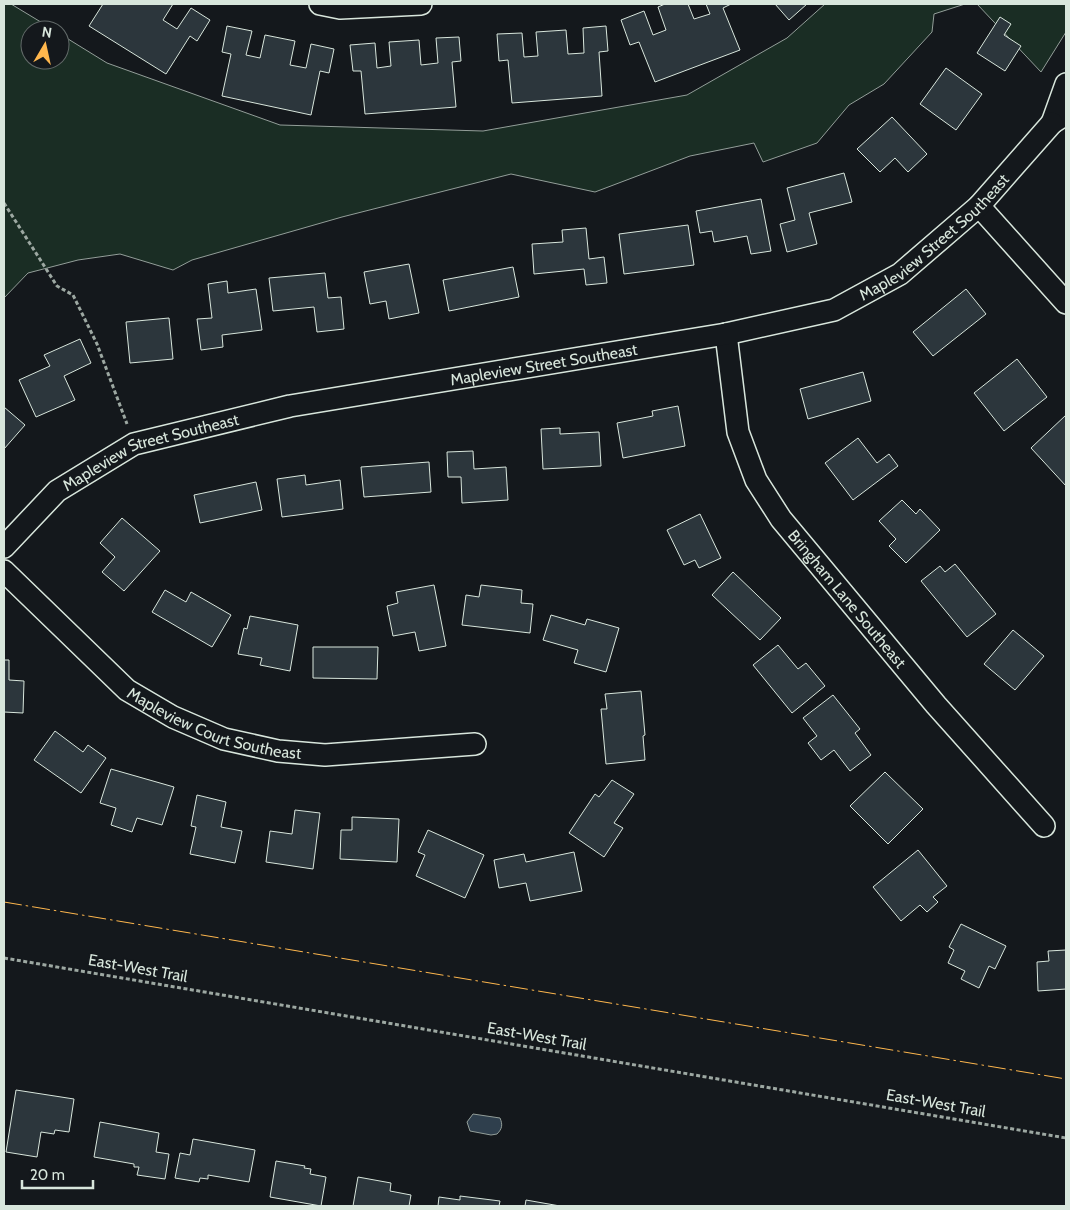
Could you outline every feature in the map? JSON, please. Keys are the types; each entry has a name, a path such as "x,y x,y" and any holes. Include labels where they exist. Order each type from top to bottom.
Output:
{"street":[{"path":"320,4 340,8 421,4"},
{"name":"Mapleview Street Southeast","path":"4,547 57,491 134,444 290,406 726,334 834,310 900,274 979,206 1059,119 1066,84"},
{"path":"979,206 1066,303"},
{"name":"Bringham Lane Southeast","path":"726,334 738,432 756,480 781,519 936,705 1044,826"},
{"name":"Mapleview Court Southeast","path":"4,571 127,690 173,717 224,739 278,751 325,755 475,744"}],"path":[{"path":"4,203 57,286 73,295 96,344 134,444"},
{"name":"East-West Trail","path":"4,958 1066,1138"}],"green space":[{"path":"4,4 11,4 37,20 20,20 20,70 70,70 70,40 107,63 280,125 483,131 687,95 787,38 825,4 965,4 934,14 932,32 884,84 849,105 817,143 763,162 754,143 690,156 595,192 511,174 342,217 192,260 173,270 120,254 78,260 28,273 4,298"},
{"path":"977,4 1066,4 1066,32 1041,72"}],"water":[{"path":"473,1114 500,1118 502,1127 497,1134 491,1135 470,1131 467,1122"}],"building":[{"path":"103,4 173,4 163,20 177,29 191,8 210,20 197,41 190,36 166,74 89,26"},
{"path":"665,4 688,4 694,19 710,14 706,4 731,4 723,8 740,50 655,82 639,42 630,45 621,20 644,11 653,35 666,30 658,7"},
{"path":"775,4 807,4 789,20"},
{"path":"1000,17 1011,24 1004,35 1021,46 1005,71 977,53"},
{"path":"227,26 252,31 246,55 260,58 265,35 295,41 290,65 306,68 311,44 334,49 329,73 320,71 311,115 222,96 231,54 222,52"},
{"path":"606,26 608,51 599,52 602,96 512,103 508,60 499,61 497,34 522,33 524,57 538,56 536,32 566,30 568,54 584,53 583,28"},
{"path":"459,37 461,61 452,62 456,107 365,114 361,71 353,71 350,45 375,43 377,68 391,66 389,42 419,40 421,65 438,63 436,38"},
{"path":"946,68 982,94 956,130 920,104"},
{"path":"892,117 927,154 908,172 895,158 880,172 857,149"},
{"path":"844,173 852,202 809,213 817,244 787,252 780,224 795,220 787,188"},
{"path":"761,199 771,251 751,254 747,236 714,242 712,231 700,233 696,211"},
{"path":"688,225 694,265 624,274 619,234"},
{"path":"586,228 589,259 604,257 607,283 586,285 584,269 534,274 532,244 563,242 562,230"},
{"path":"409,264 419,313 389,319 386,301 370,304 364,272"},
{"path":"513,267 519,297 449,311 443,280"},
{"path":"325,273 328,298 341,297 344,329 317,332 314,307 273,311 269,278"},
{"path":"227,281 228,293 256,289 262,330 222,335 223,347 201,350 197,319 212,318 208,284"},
{"path":"966,289 986,314 933,356 913,332"},
{"path":"169,318 173,359 130,363 126,322"},
{"path":"80,339 91,363 64,376 75,400 36,417 19,380 50,366 44,355"},
{"path":"1017,359 1047,397 1004,431 974,393"},
{"path":"863,372 871,401 808,419 800,389"},
{"path":"678,406 685,446 623,458 617,423 653,416 652,411"},
{"path":"4,407 25,425 4,449"},
{"path":"1066,415 1066,486 1031,448"},
{"path":"560,428 560,434 599,432 601,466 543,469 541,429"},
{"path":"858,438 877,463 889,454 898,466 853,500 825,463"},
{"path":"473,451 474,469 506,467 508,500 462,503 461,477 448,477 447,452"},
{"path":"429,462 431,492 364,497 361,467"},
{"path":"305,475 306,485 340,480 343,509 282,517 277,479"},
{"path":"256,482 262,510 200,523 194,495"},
{"path":"902,500 916,514 920,509 940,530 906,563 889,546 896,539 879,521"},
{"path":"700,514 721,558 699,568 695,560 684,565 667,530"},
{"path":"122,518 160,551 124,591 102,572 115,557 100,543"},
{"path":"955,564 996,614 967,637 921,581 940,566 945,572"},
{"path":"733,572 781,618 760,640 712,595"},
{"path":"434,585 446,646 419,651 415,632 393,636 387,606 398,603 396,592"},
{"path":"481,585 522,590 521,603 533,604 530,633 462,625 466,595 479,597"},
{"path":"165,590 186,602 191,592 231,615 212,647 152,612"},
{"path":"551,615 585,625 587,619 619,628 606,672 574,663 578,650 543,640"},
{"path":"250,616 298,625 290,671 260,665 262,658 238,654 244,628 247,629"},
{"path":"1013,630 1044,656 1015,690 984,664"},
{"path":"778,645 798,669 806,663 825,686 792,713 753,665"},
{"path":"313,647 378,647 377,679 313,678"},
{"path":"4,660 9,660 9,680 24,681 23,713 4,712"},
{"path":"641,691 645,760 606,764 601,709 607,709 605,694"},
{"path":"833,695 860,729 855,733 871,755 850,771 834,750 821,760 808,743 817,736 803,718"},
{"path":"55,731 83,752 88,745 106,758 81,793 34,760"},
{"path":"111,769 174,787 162,825 137,818 132,832 111,825 116,808 100,803"},
{"path":"885,772 923,809 888,844 850,806"},
{"path":"612,780 634,794 614,823 623,828 604,857 569,833 595,794 599,797"},
{"path":"197,795 226,802 221,827 242,831 235,863 190,854 196,827 191,826"},
{"path":"295,810 320,813 313,869 266,862 270,831 292,834"},
{"path":"352,817 399,819 397,862 340,859 341,830 352,830"},
{"path":"428,830 484,855 465,898 416,876 425,855 418,852"},
{"path":"918,850 947,886 933,897 938,902 927,912 920,905 901,921 873,887"},
{"path":"574,852 582,891 530,901 526,883 499,888 494,860 524,854 526,862"},
{"path":"961,924 1006,946 995,969 989,966 979,988 961,979 965,971 948,963 954,950 949,947"},
{"path":"1066,950 1066,989 1038,991 1037,962 1049,961 1048,951"},
{"path":"16,1090 74,1099 69,1132 55,1130 54,1134 41,1132 37,1157 6,1152"},
{"path":"100,1122 159,1133 156,1152 169,1154 165,1179 137,1175 139,1167 134,1167 134,1164 94,1157"},
{"path":"193,1139 255,1150 249,1182 208,1175 208,1179 200,1178 199,1182 175,1178 180,1153 190,1155"},
{"path":"276,1161 305,1166 304,1168 311,1169 310,1174 326,1177 321,1206 270,1197"},
{"path":"358,1177 391,1183 390,1191 411,1195 409,1206 353,1206"},
{"path":"460,1196 500,1201 499,1206 438,1206 439,1197 460,1200"},
{"path":"526,1200 560,1206 525,1206"}],"power":[{"path":"4,902 1066,1079"}]}
